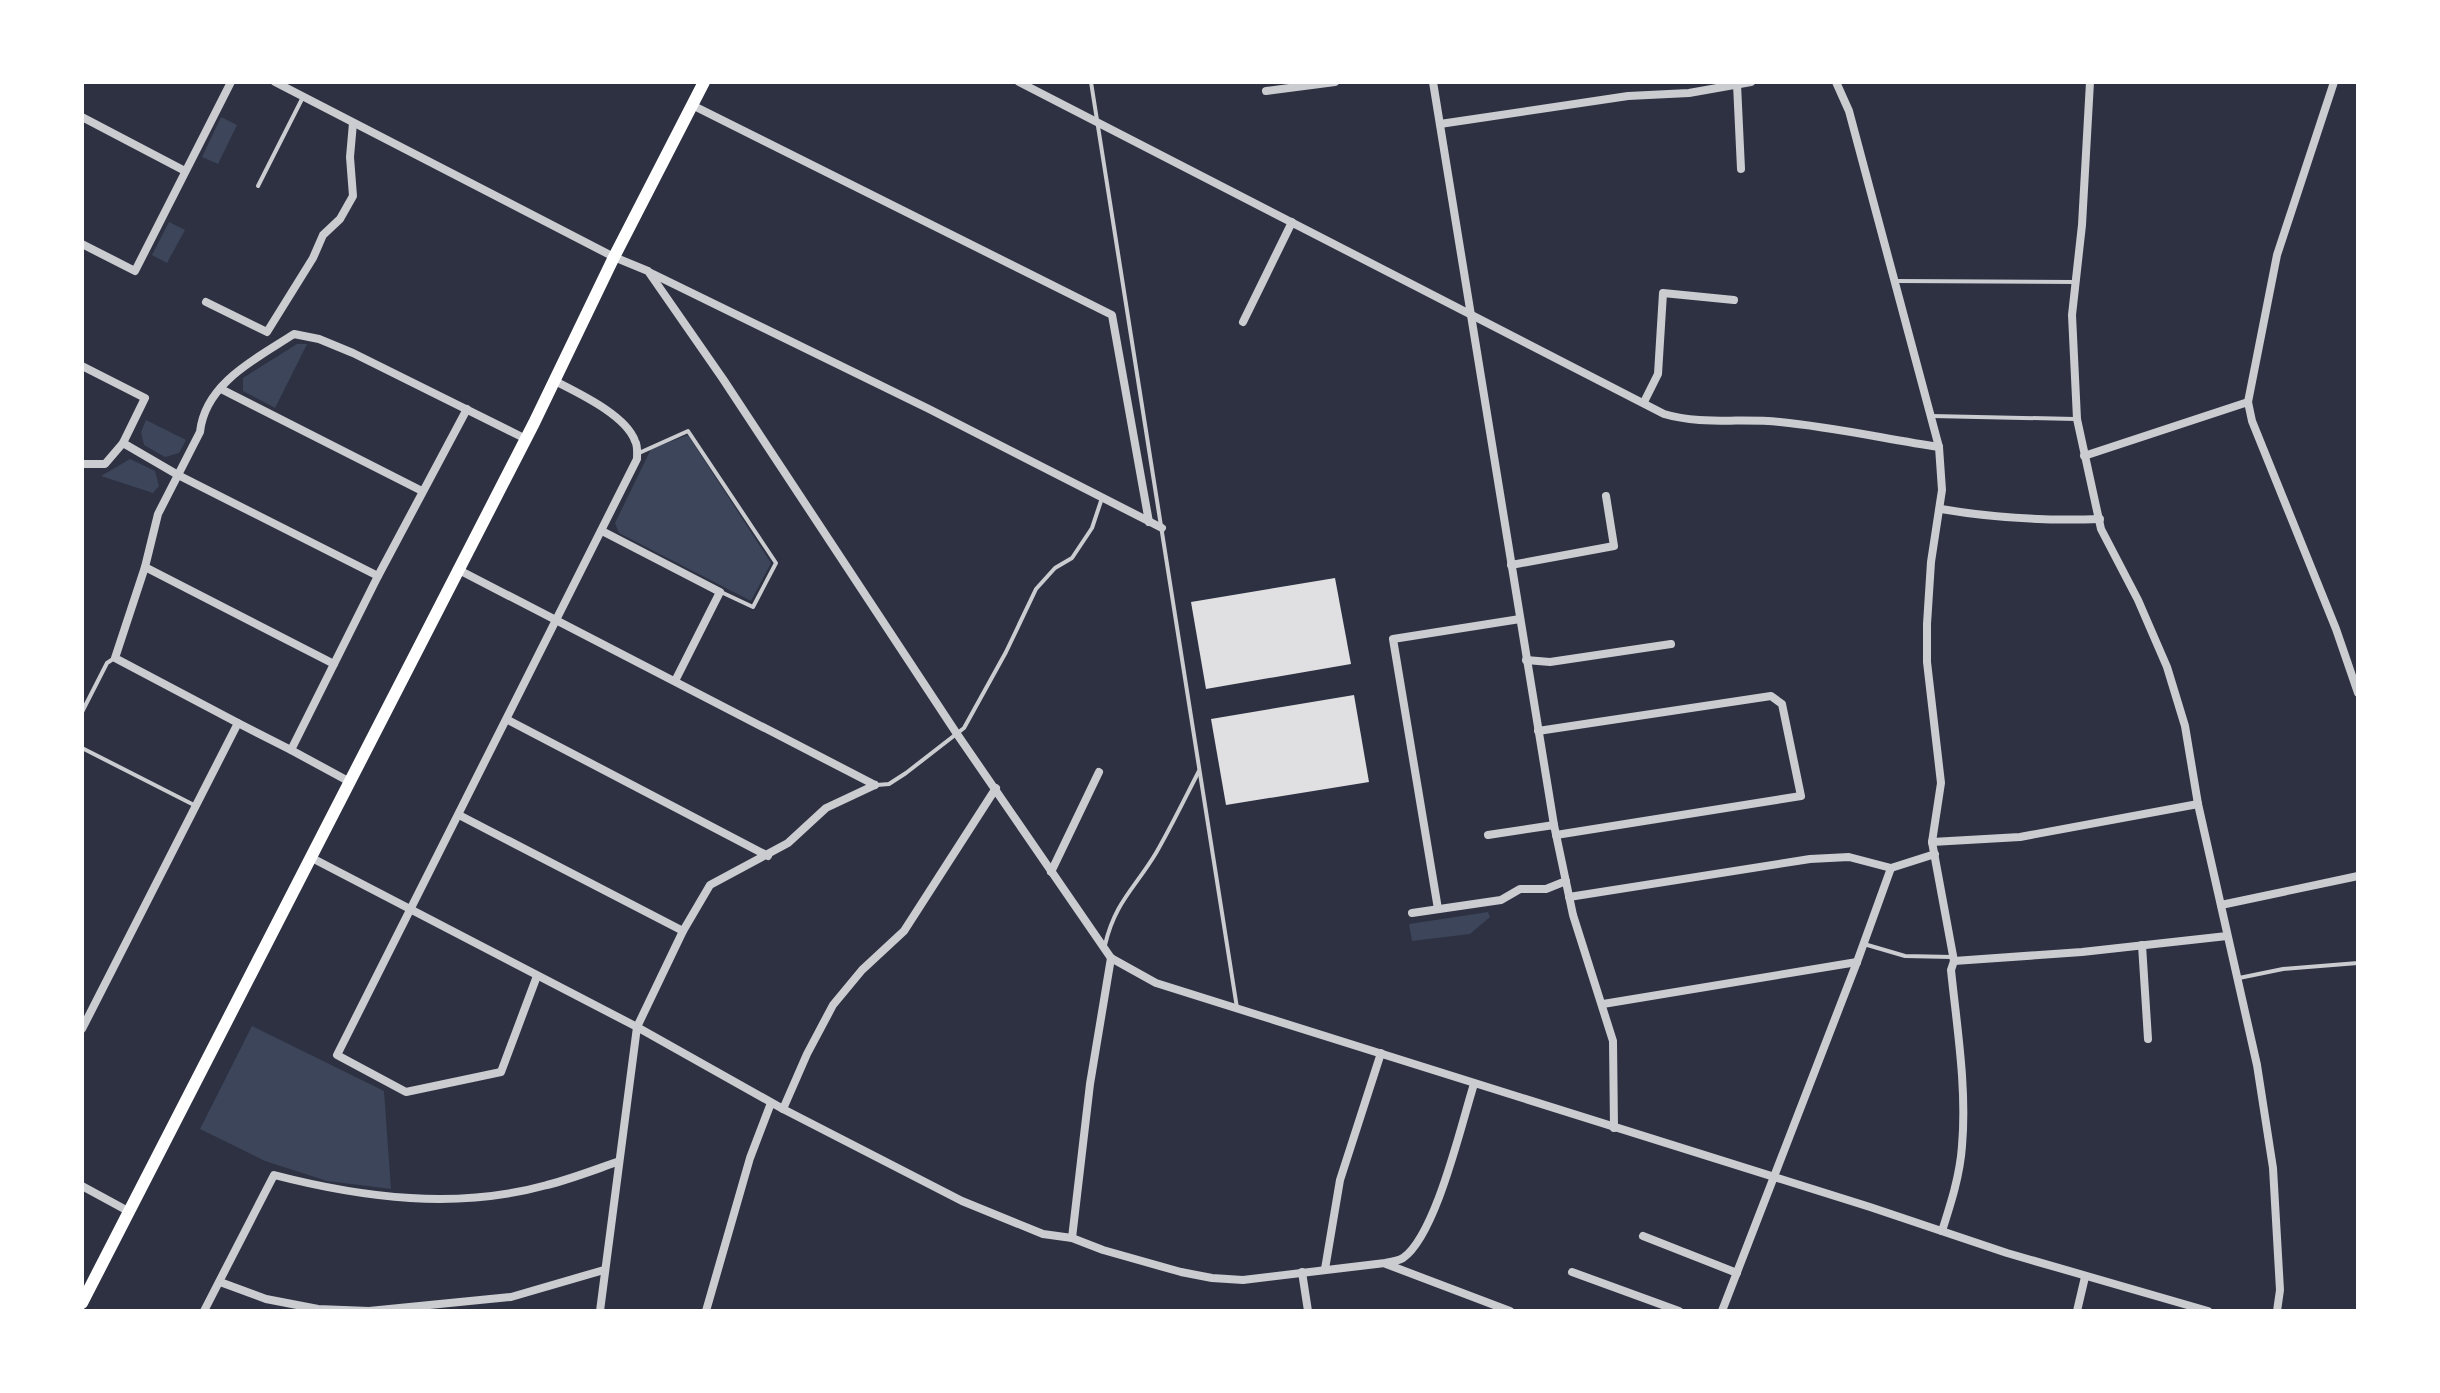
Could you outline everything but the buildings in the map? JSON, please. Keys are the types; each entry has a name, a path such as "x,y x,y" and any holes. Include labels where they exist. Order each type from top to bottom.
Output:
{"main road":[{"path":"82,1303 555,381 614,257 704,82"}],"street":[{"path":"82,244 135,271 231,82"},
{"path":"275,82 614,257 929,409 1162,528"},
{"path":"1019,82 1664,414 1686,420 1785,422 1939,447"},
{"path":"1266,91 1335,82"},
{"path":"1433,82 1555,830 1569,897 1603,1004 1615,1057 1614,1128"},
{"path":"1440,124 1628,96 1689,93 1751,82"},
{"path":"1836,82 1849,111 1939,447 1941,509 1931,562 1927,624 1927,662 1941,783 1932,842 1953,959 1951,970 1962,1098 1962,1146 1955,1191 1942,1231"},
{"path":"2090,82 2082,225 2072,315 2077,419 2101,529 2138,600 2167,667 2185,726 2198,804 2257,1065 2273,1168 2280,1290 2277,1311"},
{"path":"2334,82 2277,255 2248,402 2252,421 2336,629 2358,693"},
{"path":"1737,84 1741,169"},
{"path":"692,105 1112,315 1149,522"},
{"path":"82,117 185,171"},
{"path":"206,302 267,332 313,258 323,235 340,219 353,196 350,157 353,123"},
{"path":"1243,322 1292,222"},
{"path":"648,271 723,379 957,734 1111,958 1156,983 2085,1277 2208,1311"},
{"path":"1644,402 1658,374 1663,293 1734,300"},
{"path":"350,782 115,658 145,567 158,514 200,432 202,418 232,374 294,334 319,339 353,353 524,438"},
{"path":"82,366 145,398 123,443 105,464 82,464"},
{"path":"537,976 501,1072 406,1092 337,1055 637,459 637,443 632,434 603,406 555,381"},
{"path":"221,389 422,491"},
{"path":"2084,456 2248,402"},
{"path":"291,750 378,576 467,409"},
{"path":"123,443 178,475 378,576"},
{"path":"1511,565 1614,546 1606,496"},
{"path":"1941,509 1988,517 2035,520 2100,519"},
{"path":"602,531 720,592 675,681"},
{"path":"145,567 334,664"},
{"path":"457,569 875,785"},
{"path":"1438,909 1393,639 1520,619"},
{"path":"1526,660 1550,662 1671,644"},
{"path":"1488,835 1555,830 1801,796 1782,704 1771,696 1538,731"},
{"path":"508,720 768,856"},
{"path":"82,1029 238,723"},
{"path":"1051,872 1099,772"},
{"path":"600,1311 637,1027 683,931 710,885 788,843 826,808 875,785"},
{"path":"783,1109 833,1005 862,970 904,931 996,788"},
{"path":"1932,842 2020,837 2198,804"},
{"path":"459,815 683,931"},
{"path":"1569,897 1810,859 1849,857 1891,868 1935,854"},
{"path":"310,857 637,1027 771,1103 962,1201 1043,1234 1072,1238 1181,1272 1243,1280 1402,1259 1418,1243 1433,1214 1474,1084"},
{"path":"1722,1311 1891,868"},
{"path":"2221,905 2358,876"},
{"path":"1412,913 1501,900 1520,889 1546,889 1566,881"},
{"path":"1953,959 2082,952 2227,936"},
{"path":"2142,945 2148,1039"},
{"path":"1072,1238 1090,1084 1111,958"},
{"path":"1603,1004 1857,962"},
{"path":"1325,1269 1340,1180 1381,1053"},
{"path":"706,1311 750,1158 771,1103"},
{"path":"204,1311 274,1175 371,1196 441,1199 546,1186 617,1162"},
{"path":"82,1186 128,1211"},
{"path":"1643,1236 1737,1273"},
{"path":"1385,1263 1510,1311"},
{"path":"220,1282 266,1299 318,1309 369,1311 511,1297 604,1270"},
{"path":"1302,1272 1308,1311"},
{"path":"1572,1272 1679,1311"},
{"path":"2077,1311 2085,1277"}],"lane":[{"path":"1091,82 1237,1009"},
{"path":"258,186 303,97"},
{"path":"1894,281 2075,282"},
{"path":"1932,416 2077,419"},
{"path":"637,454 688,431 776,563 753,607 720,592"},
{"path":"875,785 889,784 964,728 1036,589 1055,568 1072,558 1092,528 1102,498"},
{"path":"82,712 107,663 115,658"},
{"path":"82,748 195,806"},
{"path":"1105,949 1111,921 1123,897 1155,855 1200,769"},
{"path":"1864,944 1905,956 1953,959"},
{"path":"2237,978 2283,969 2358,963"}],"shaded area":[{"path":"221,117 237,125 218,164 202,157"},
{"path":"169,222 185,230 167,263 152,255"},
{"path":"297,344 307,344 275,408 243,391 243,378"},
{"path":"146,420 186,440 179,453 165,457 144,445 141,432"},
{"path":"688,435 771,563 751,601 619,533 615,523 651,449"},
{"path":"130,459 155,471 159,486 153,493 101,476"},
{"path":"1488,912 1490,917 1470,934 1412,941 1409,924"},
{"path":"252,1026 384,1091 391,1189 327,1181 265,1161 200,1129"}]}
